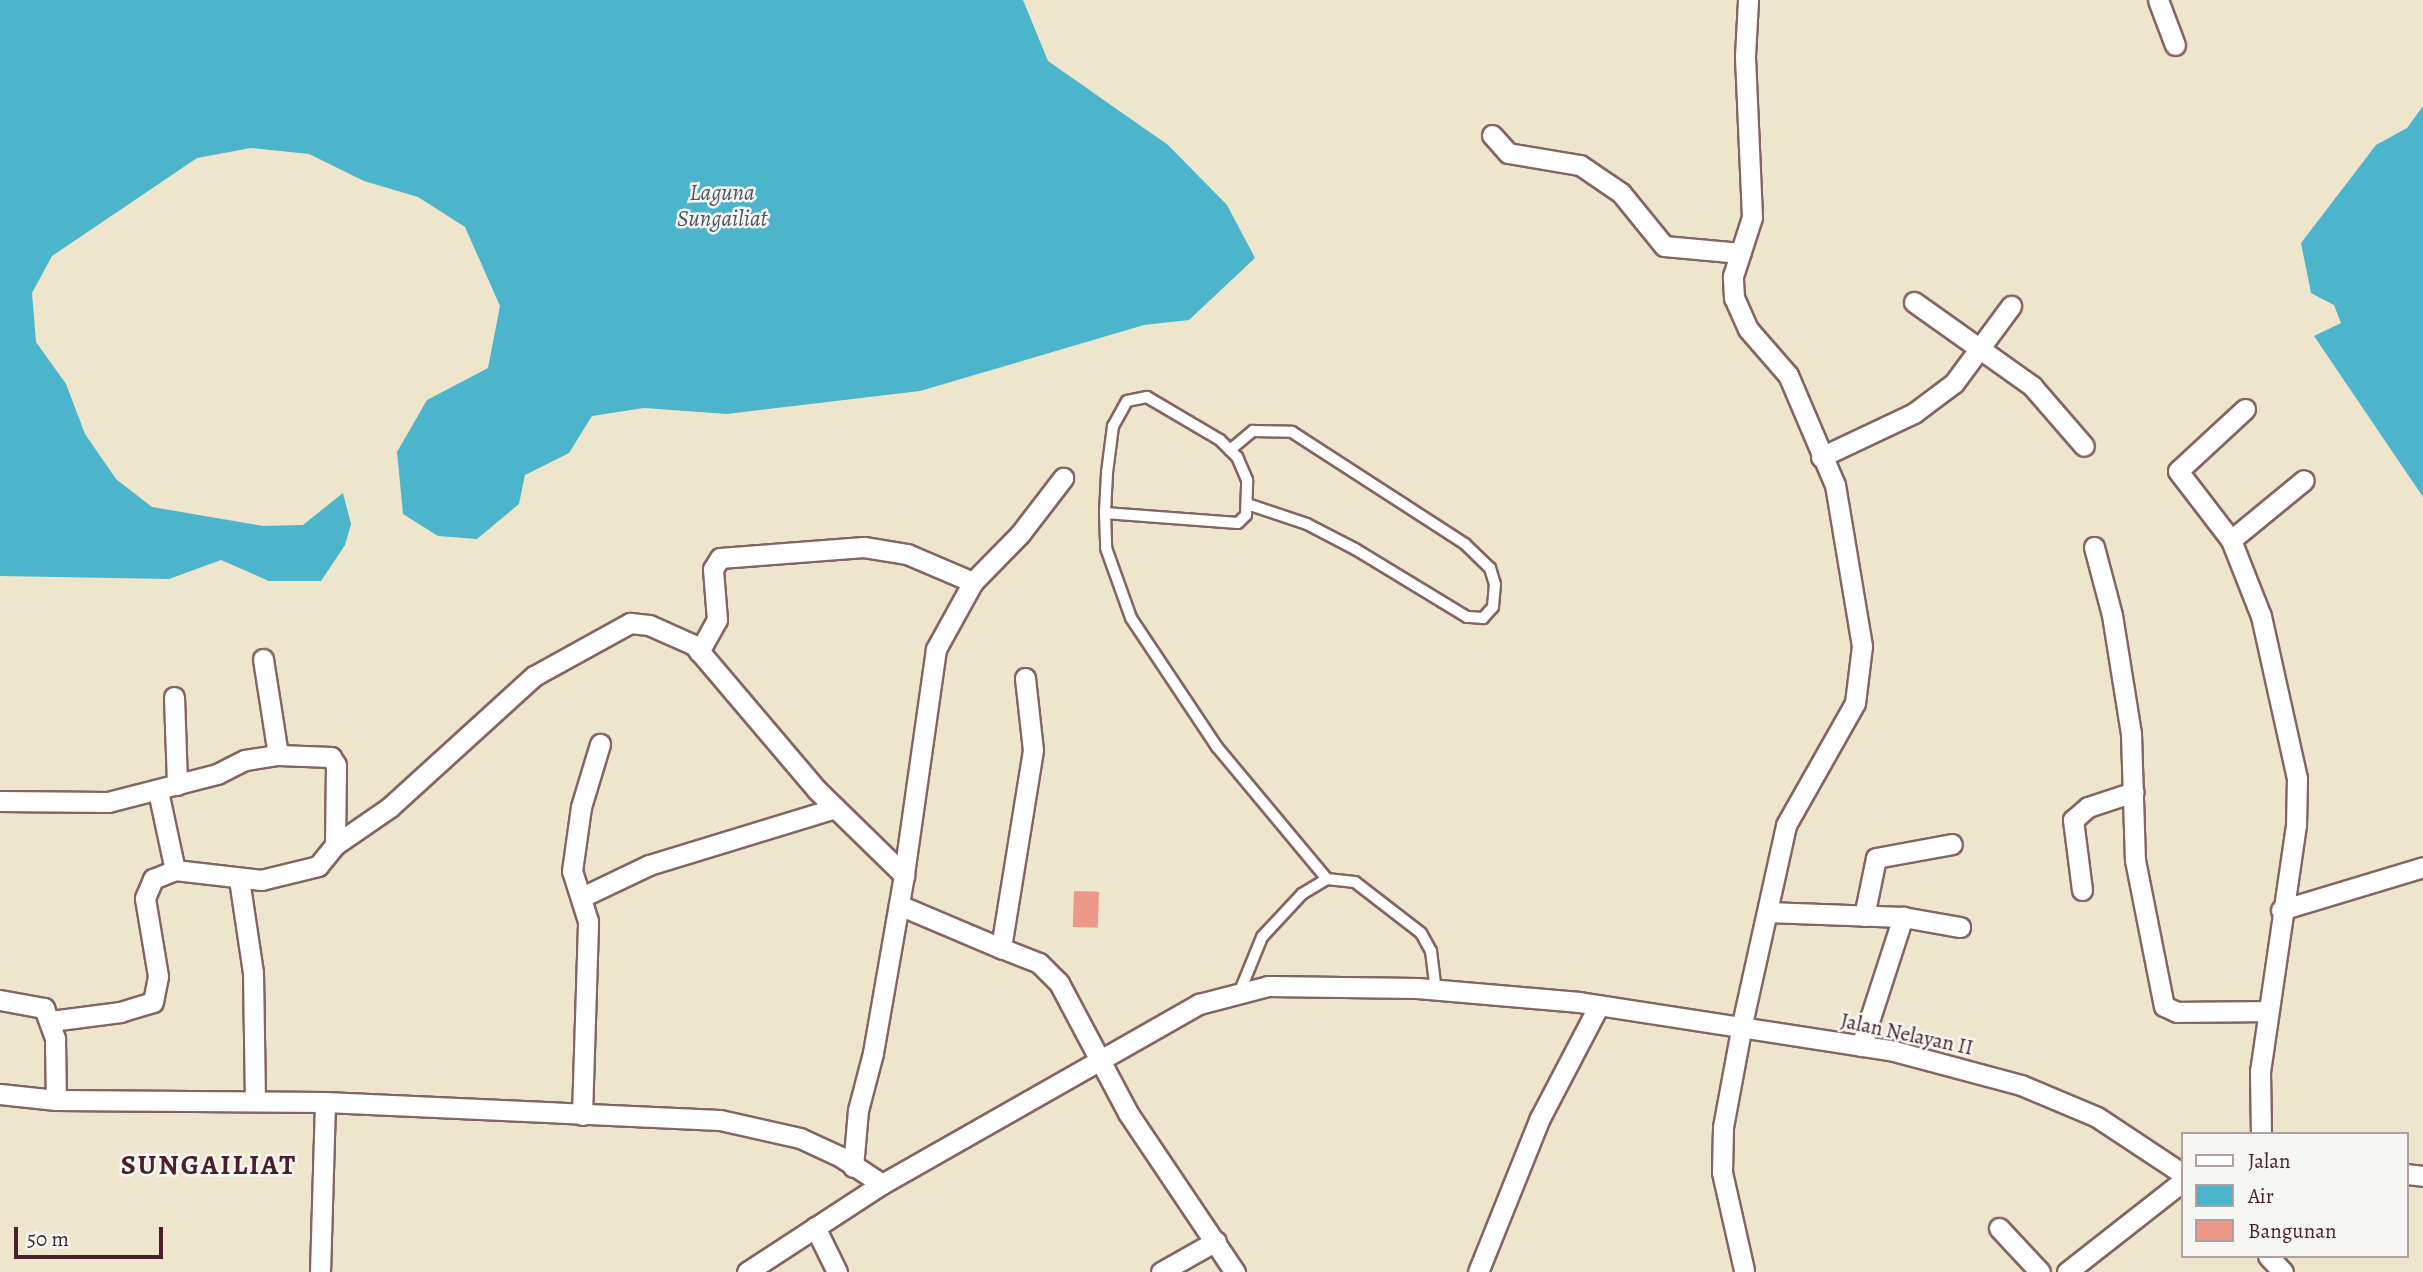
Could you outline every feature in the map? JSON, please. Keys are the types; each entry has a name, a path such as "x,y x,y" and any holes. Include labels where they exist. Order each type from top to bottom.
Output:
{"street":[{"path":"1744,1270 1722,1172 1723,1127 1742,1024 1790,815 1842,727 1859,684 1862,629 1835,485 1788,375 1739,314 1733,276 1752,217 1745,56 1748,0"},
{"path":"2158,0 2175,45"},
{"path":"1492,135 1508,153 1580,165 1620,193 1664,246 1741,253"},
{"path":"1914,302 2032,386 2084,446"},
{"path":"1821,457 1914,413 1954,383 2011,306"},
{"path":"2245,409 2178,471 2231,540 2261,616 2297,778 2296,825 2281,910 2260,1071 2261,1132"},
{"path":"853,1167 858,1110 873,1053 904,875 936,649 973,582 1020,534 1063,478"},
{"path":"2231,540 2304,480"},
{"path":"697,649 717,620 713,569 720,558 864,547 907,554 973,582"},
{"path":"2094,547 2112,615 2131,734 2134,860 2164,1006 2177,1012 2267,1011"},
{"path":"51,1021 120,1012 153,1002 158,976 145,898 148,883 176,870 239,879 285,876 318,866 335,845 390,807 534,676 630,623 672,635 697,649 835,808 904,875"},
{"path":"263,659 278,755"},
{"path":"1001,948 1033,750 1025,678"},
{"path":"173,696 177,785"},
{"path":"582,1115 588,921 582,897 572,877 578,820 600,744"},
{"path":"0,801 108,802 158,791 245,760 278,755 334,761 335,845"},
{"path":"158,791 176,870"},
{"path":"2082,890 2073,820 2088,807 2134,792"},
{"path":"582,897 623,875 706,845 749,835 835,808"},
{"path":"1864,916 1876,858 1952,844"},
{"path":"2281,910 2423,867"},
{"path":"239,879 253,973 255,1100"},
{"path":"899,905 1039,963 1059,983 1096,1061 1236,1272"},
{"path":"1767,912 1903,918 1960,927"},
{"path":"1861,1046 1903,918"},
{"name":"Jalan Nelayan II","path":"747,1272 882,1184 1096,1061 1199,1004 1240,991 1337,985 1436,990 1590,1004 1742,1024 1861,1046 1949,1064 2021,1085 2097,1117 2182,1173"},
{"path":"0,1000 39,1004 51,1021 56,1100"},
{"path":"1478,1272 1590,1004"},
{"path":"0,1094 56,1100 325,1101 720,1120 800,1138 882,1184"},
{"path":"320,1272 325,1101"},
{"path":"2067,1272 2182,1182"},
{"path":"815,1227 837,1272"},
{"path":"1999,1228 2040,1272"},
{"path":"1161,1272 1216,1241"},
{"path":"2270,1258 2283,1272"}],"lane":[{"path":"1105,513 1231,525 1243,520 1247,504 1247,480 1230,450 1154,401 1134,397 1122,405 1112,426 1105,513 1106,548 1131,618 1217,747 1327,879"},
{"path":"1230,450 1253,431 1292,432 1465,544 1490,568 1494,584 1493,607 1483,618 1467,617 1355,549 1307,524 1247,504"},
{"path":"1240,991 1262,937 1302,894 1327,879 1355,882 1421,933 1431,951 1436,990"}],"water":[{"name":"Laguna Sungailiat","path":"0,0 1023,0 1048,61 1168,145 1227,205 1255,258 1189,320 1144,325 920,391 727,414 644,408 592,416 569,453 525,475 519,504 477,539 438,536 403,514 397,452 427,400 488,368 500,306 465,227 418,197 364,181 309,154 251,148 197,158 52,256 32,293 36,342 66,384 85,434 116,479 152,507 263,526 303,525 343,493 351,524 345,545 321,581 269,581 221,560 169,579 0,576"},
{"path":"2423,106 2423,497 2314,336 2341,323 2334,305 2311,293 2301,243 2376,145 2407,128"}],"building":[{"path":"1074,891 1099,892 1098,928 1073,927"}],"district":[{"name":"SUNGAILIAT","path":"209,1165"}]}
